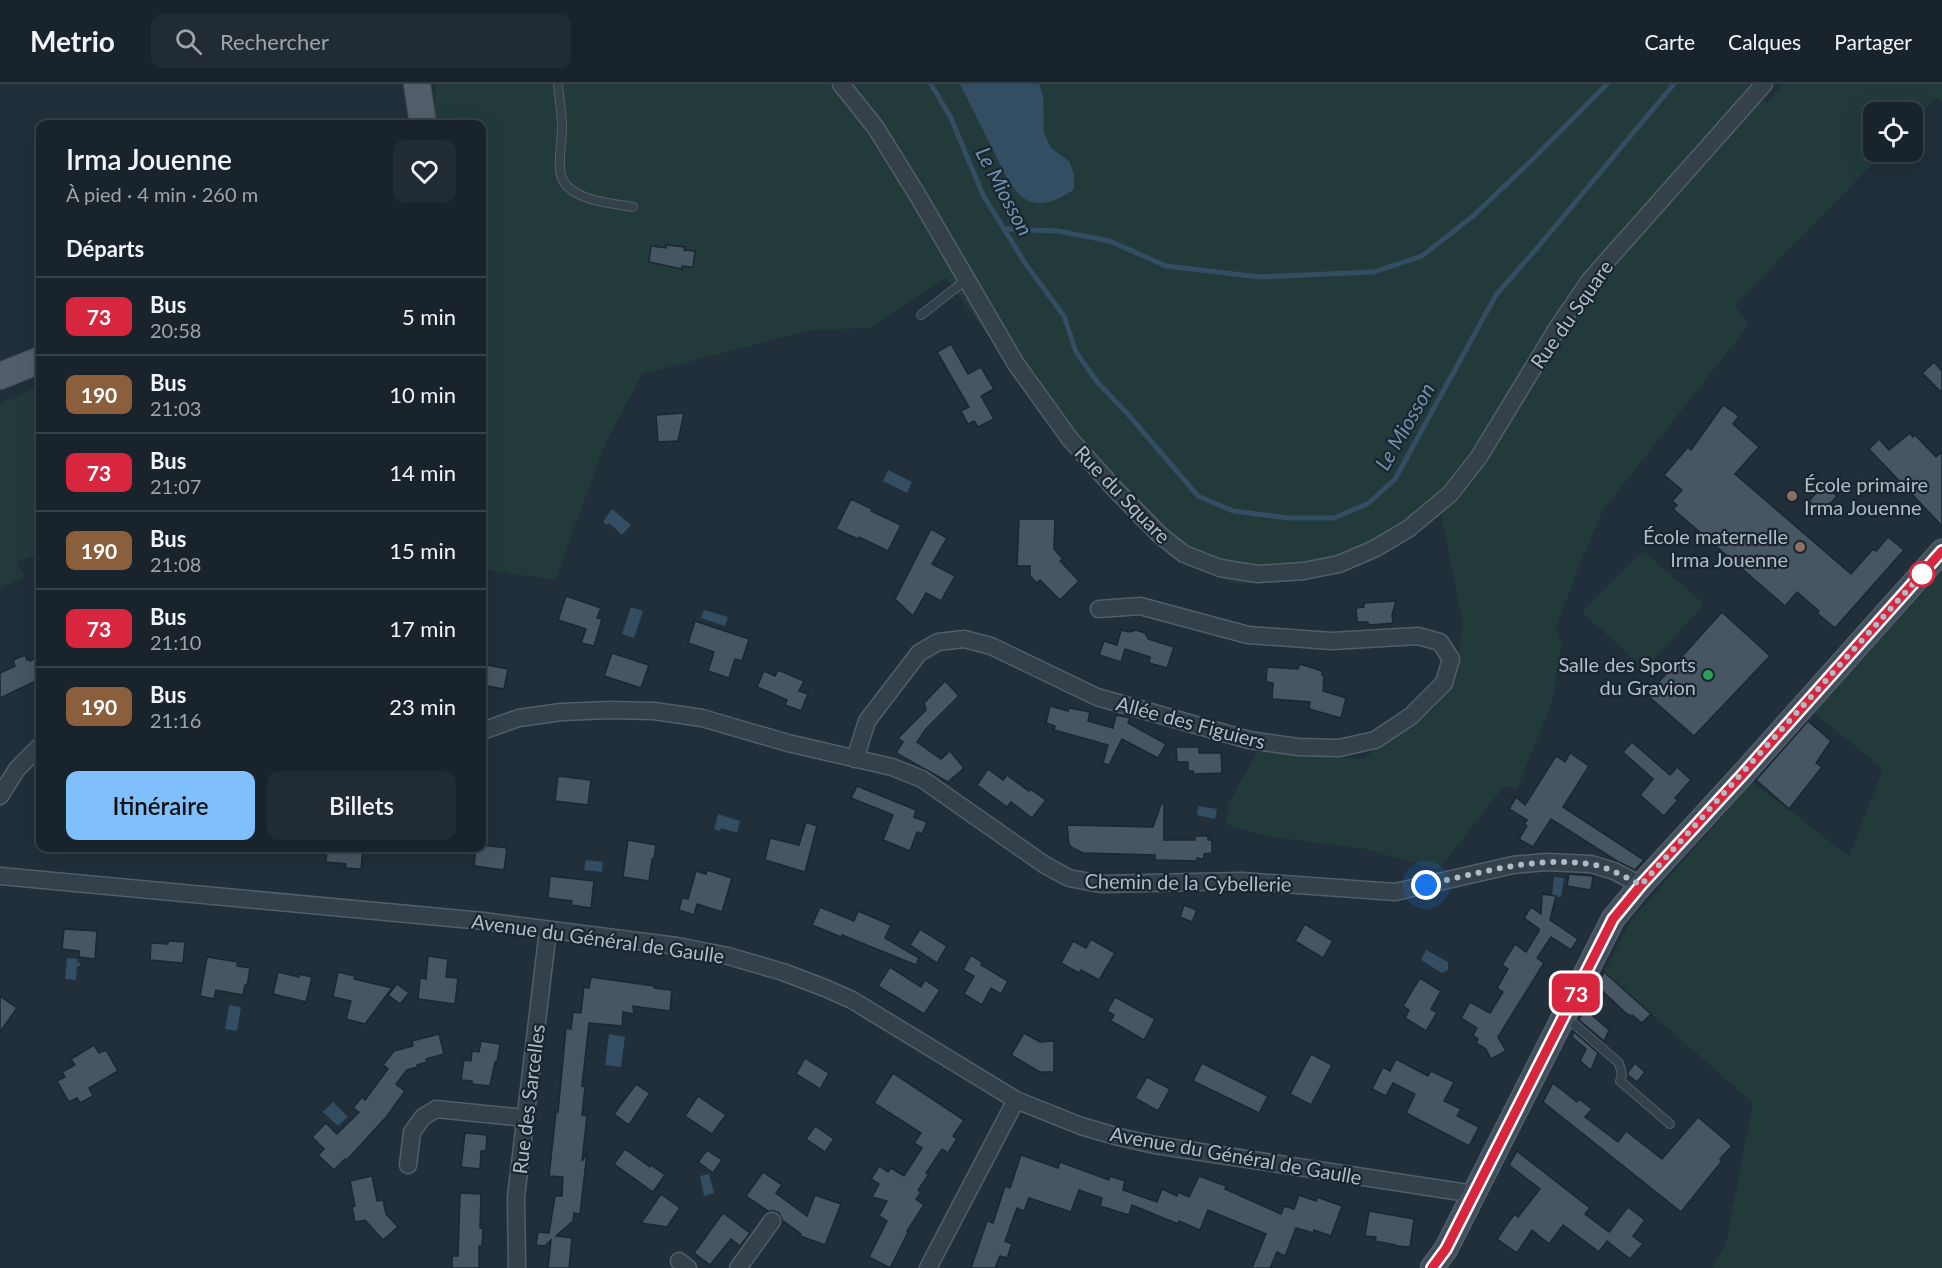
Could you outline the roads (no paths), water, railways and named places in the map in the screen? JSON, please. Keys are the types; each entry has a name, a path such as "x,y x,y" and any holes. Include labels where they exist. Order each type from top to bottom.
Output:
{"main road":[{"path":"412,120 416,84"},
{"path":"416,84 422,120"},
{"path":"0,376 36,362"}],"street":[{"name":"Rue du Square","path":"841,84 876,128 1016,364 1070,439 1114,489 1160,535 1184,554 1220,568 1258,574 1304,571 1339,564 1374,549 1408,529 1450,494 1479,457 1558,327 1590,280 1764,84"},
{"path":"1432,1268 1446,1249 1613,919 1942,551"},
{"name":"Allée des Figuiers","path":"855,759 867,721 919,653 938,642 964,639 991,646 1097,697 1249,741 1298,747 1339,748 1375,740 1411,716 1444,682 1451,659 1440,642 1418,636 1332,641 1248,635 1140,606 1099,609"},
{"name":"Chemin de la Cybellerie","path":"486,729 519,718 561,712 654,711 702,718 892,767 922,779 1045,865 1069,878 1101,884 1242,880 1395,892 1512,866 1546,862 1591,864 1614,871 1641,885"},
{"path":"0,796 17,769 36,750"},
{"name":"Avenue du Général de Gaulle","path":"0,876 483,921 687,948 728,956 783,972 852,1000 1016,1100 1081,1126 1146,1143 1474,1194"},
{"name":"Rue des Sarcelles","path":"517,1268 516,1197 548,930"},
{"path":"928,1268 1016,1100"},
{"path":"408,1165 412,1132 423,1117 436,1109 525,1118"},
{"path":"738,1268 772,1221"}],"lane":[{"path":"558,84 562,124 560,171 562,180 567,188 582,196 633,207"},
{"path":"921,315 966,280"},
{"path":"1565,1016 1619,1063 1622,1075 1620,1082 1670,1124"}],"water":[{"path":"960,84 1039,84 1043,96 1044,133 1051,148 1069,161 1074,174 1074,189 1051,202 1044,203 1031,202 1021,196 1009,182"},
{"path":"888,470 912,482 907,493 883,481"},
{"path":"612,509 631,525 622,535 609,523 607,525 603,522"},
{"path":"631,607 643,611 634,638 622,634"},
{"path":"704,610 728,617 725,626 701,618"},
{"path":"1198,806 1217,809 1215,819 1197,815"},
{"path":"718,814 740,821 737,833 721,828 720,831 714,829"},
{"path":"586,860 603,862 602,872 584,870"},
{"path":"1554,877 1564,878 1561,897 1552,896"},
{"path":"1426,950 1448,962 1448,970 1442,973 1421,960"},
{"path":"67,958 78,959 77,962 80,963 80,966 77,966 76,980 65,979"},
{"path":"229,1005 241,1007 237,1031 225,1029"},
{"path":"609,1034 625,1037 621,1067 605,1065"},
{"path":"333,1102 348,1117 338,1126 323,1112"},
{"path":"709,1174 714,1193 704,1196 700,1176"}],"waterway":[{"name":"Le Miosson","path":"931,84 951,118 983,195 1025,263 1064,316 1076,352 1098,383 1198,496 1233,511 1289,518 1334,518 1369,503 1395,479 1496,295 1674,84"},
{"path":"1004,229 1058,231 1110,241 1166,266 1260,277 1374,272 1422,256 1473,216 1607,84"}],"place":[{"name":"École primaire Irma Jouenne","path":"1792,496"},
{"name":"École maternelle Irma Jouenne","path":"1800,547"},
{"name":"Salle des Sports du Gravion","path":"1708,675"}]}
